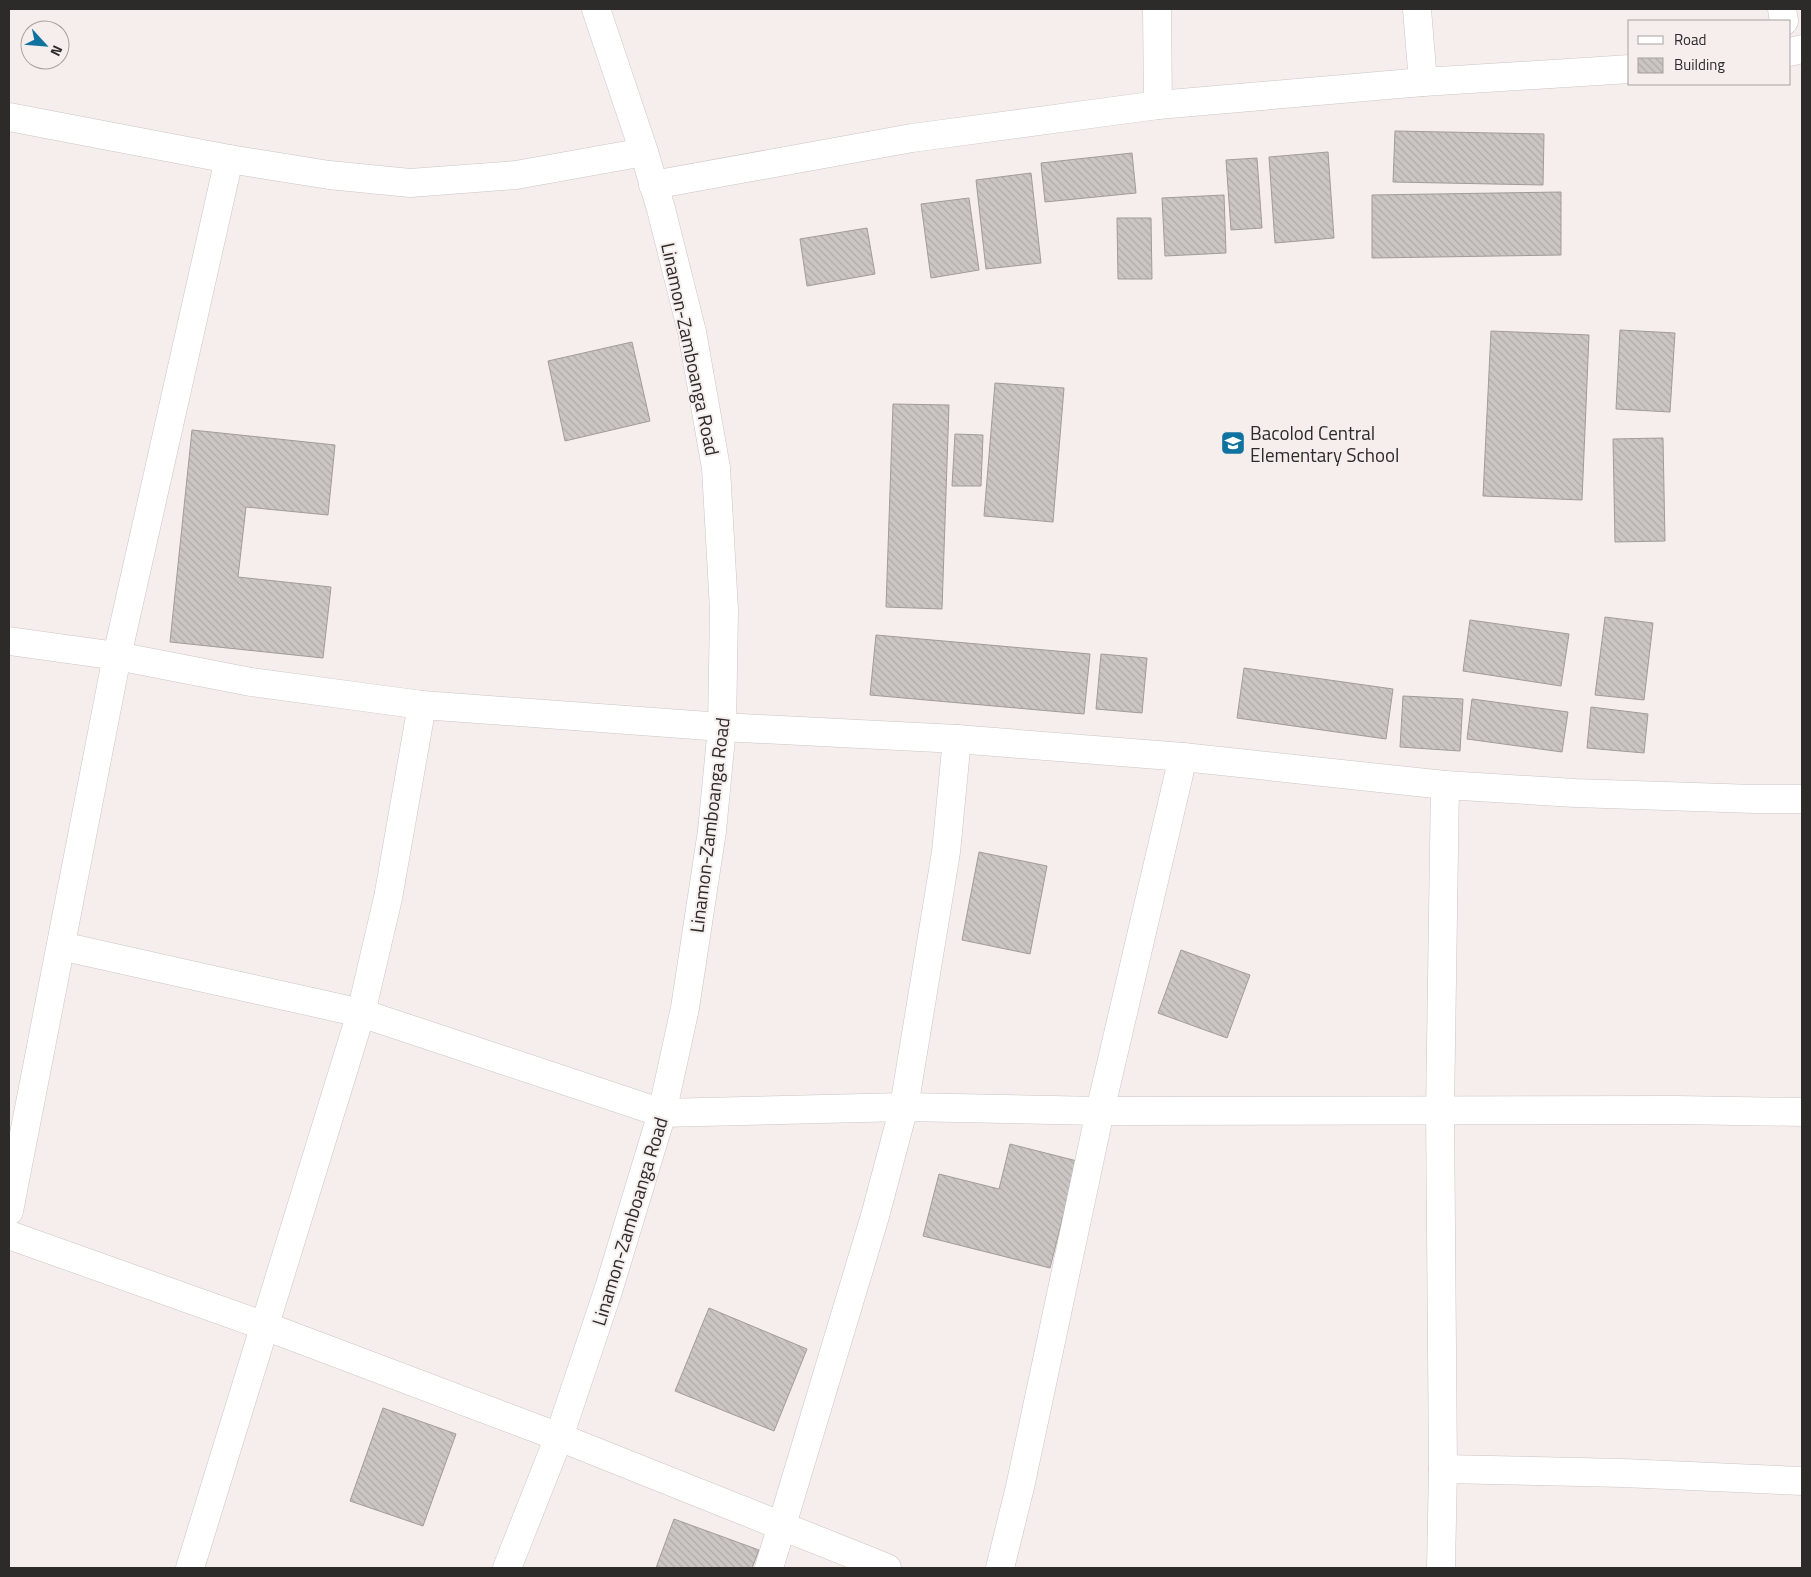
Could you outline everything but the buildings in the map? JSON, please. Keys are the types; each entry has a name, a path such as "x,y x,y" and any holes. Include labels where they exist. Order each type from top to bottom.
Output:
{"main road":[{"name":"Linamon-Zamboanga Road","path":"507,1568 559,1437 609,1288 662,1113 685,1008 712,831 722,727 724,610 716,468 692,332 644,152 596,9"},
{"path":"1157,9 1158,105"},
{"path":"1417,9 1423,82"},
{"path":"653,185 912,138 1158,105 1423,82 1628,69"},
{"path":"10,116 229,159 329,175 410,183 516,175 644,152"},
{"path":"9,1212 117,656 229,159"},
{"path":"9,641 117,656 250,682 422,705 722,727 957,739 1183,757 1445,785 1575,793 1802,799"},
{"path":"190,1568 361,1013 388,898 422,705"},
{"path":"769,1568 875,1216 904,1107 946,852 957,739"},
{"path":"1000,1568 1020,1487 1100,1111 1183,757"},
{"path":"1441,1568 1443,1469 1440,1110 1445,785"},
{"path":"61,946 361,1013 662,1113 904,1107 1100,1111 1802,1112"},
{"path":"9,1235 265,1326 559,1437 887,1568"},
{"path":"1443,1469 1623,1473 1802,1481"}],"place":[{"name":"Bacolod Central Elementary School","path":"1233,443"}]}
